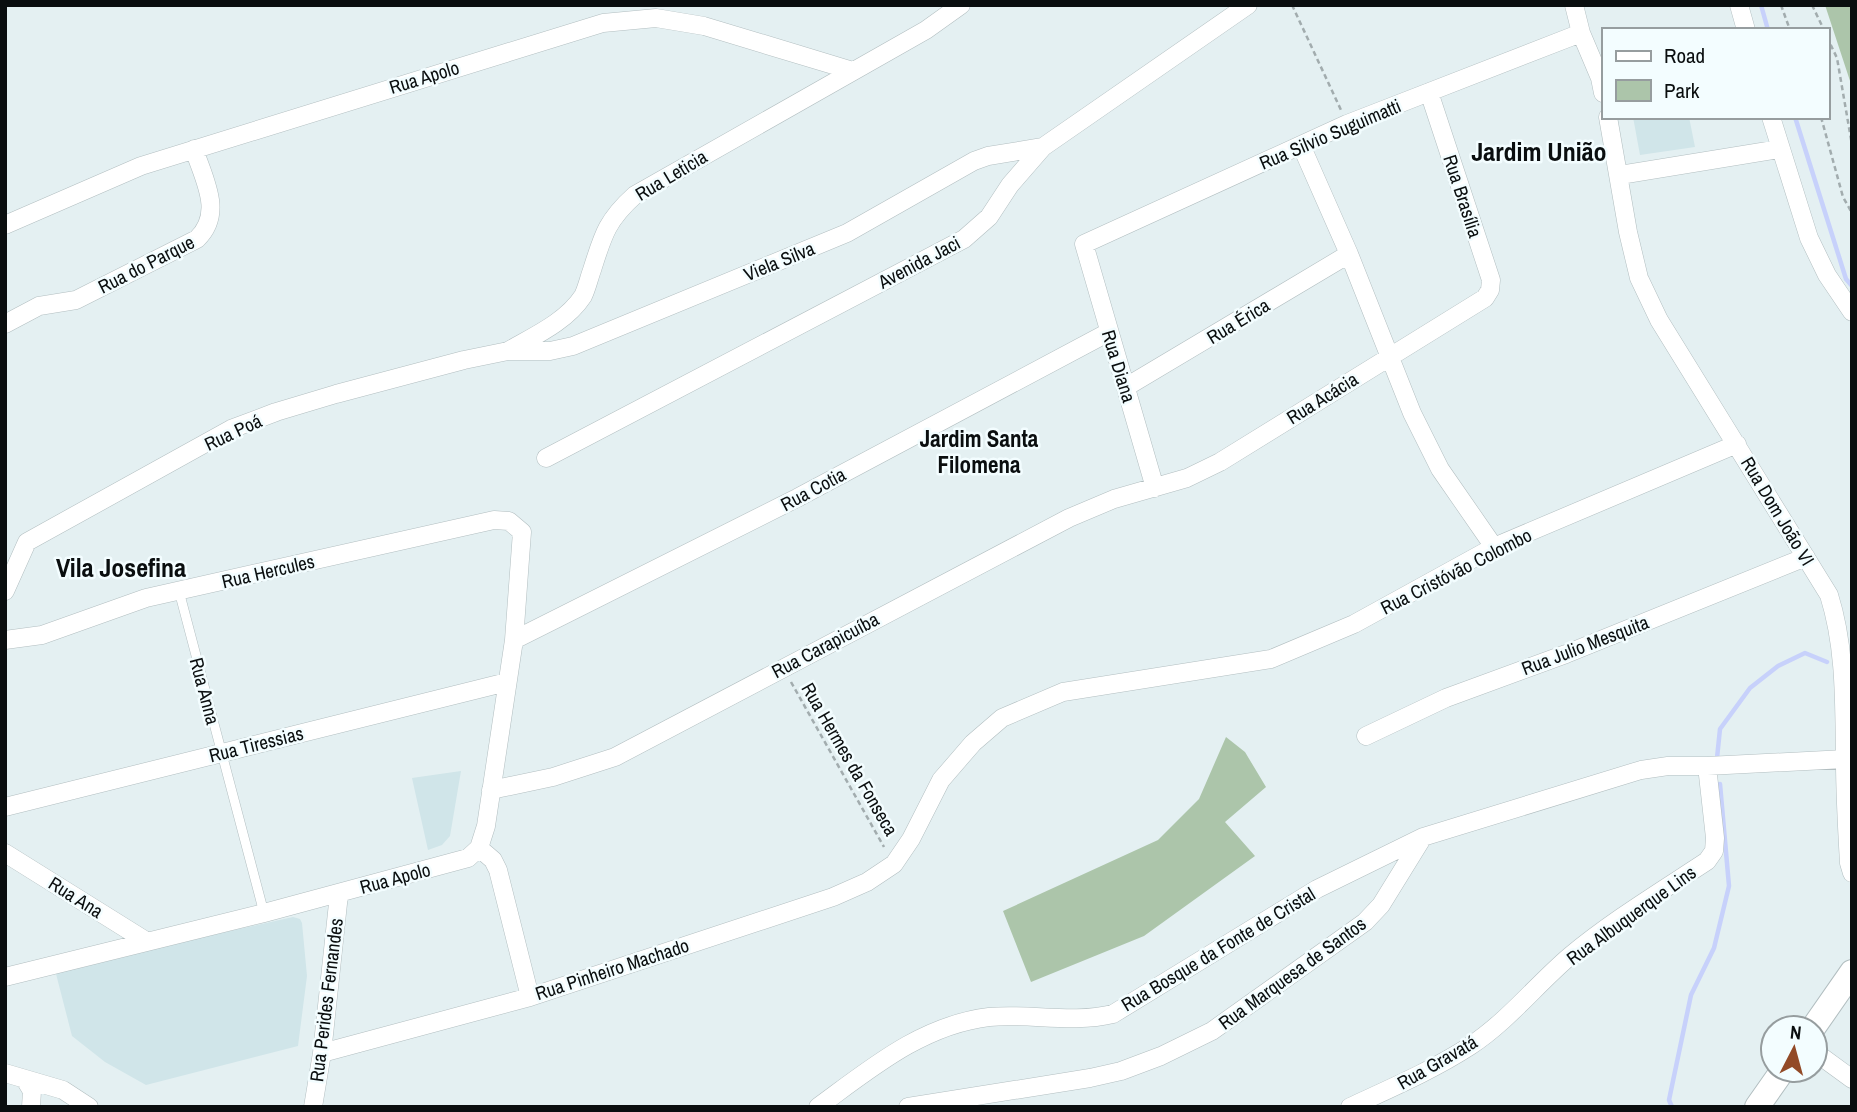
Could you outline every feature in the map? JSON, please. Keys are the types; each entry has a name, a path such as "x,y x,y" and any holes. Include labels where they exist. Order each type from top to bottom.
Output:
{"main road":[{"path":"1823,1014 1852,972"},
{"path":"1757,1107 1773,1084"}],"street":[{"name":"Rua Leticia","path":"508,351 568,314 583,295 606,228 618,209 635,195 926,30 961,5"},
{"name":"Avenida Jaci","path":"546,458 964,239 989,217 1010,185 1042,147 1248,5"},
{"path":"1574,5 1581,33 1602,88"},
{"path":"1739,5 1745,28"},
{"name":"Rua Apolo","path":"5,225 141,166 603,23 656,18 704,26 853,71"},
{"name":"Rua Silvio Suguimatti","path":"1084,245 1347,124 1581,33"},
{"name":"Rua Brasília","path":"1429,92 1491,280 1490,290 1485,298"},
{"name":"Rua Dom João VI","path":"1608,119 1628,232 1639,278 1659,320 1829,595 1838,624 1849,721 1844,760 1849,863 1852,873"},
{"path":"1772,119 1809,238 1827,275 1852,312"},
{"path":"1301,145 1349,254 1412,413 1440,469 1494,547"},
{"name":"Viela Silva","path":"508,351 550,351 573,346 848,233 974,161 1042,147"},
{"name":"Rua do Parque","path":"5,324 39,306 76,300 197,239 207,229 211,218 210,201 194,149"},
{"path":"1620,175 1780,149"},
{"name":"Rua Diana","path":"1084,245 1155,488"},
{"name":"Rua Érica","path":"1126,387 1349,254"},
{"name":"Rua Acácia","path":"1155,488 1187,478 1220,462 1485,298"},
{"name":"Rua Cotia","path":"514,640 797,498 1109,332"},
{"name":"Rua Poá","path":"5,591 27,542 231,429 276,412 349,391 508,351"},
{"name":"Rua Cristóvão Colombo","path":"894,864 911,839 941,780 973,743 1002,718 1063,692 1271,659 1354,624 1494,547 1737,444"},
{"name":"Rua Carapicuíba","path":"491,790 553,777 615,757 1069,518 1114,499 1155,488"},
{"name":"Rua Hercules","path":"5,640 42,635 146,598 494,520 509,521 522,532 514,640"},
{"name":"Rua Julio Mesquita","path":"1366,736 1446,698 1566,654 1806,557"},
{"path":"514,640 486,826 479,848 493,860 498,870 530,997"},
{"name":"Rua Tiressias","path":"5,807 507,682"},
{"path":"1423,837 1641,770 1668,766 1844,760"},
{"name":"Rua Albuquerque Lins","path":"1518,1009 1569,957 1613,923 1706,861 1714,851 1707,766"},
{"name":"Rua Bosque da Fonte de Cristal","path":"818,1107 890,1054 937,1030 988,1017 1094,1018 1113,1013 1317,889 1423,837"},
{"name":"Rua Marquesa de Santos","path":"908,1107 1121,1071 1161,1056 1212,1031 1366,922 1381,905 1423,837"},
{"name":"Rua Apolo","path":"5,977 339,894 468,858 479,848"},
{"name":"Rua Ana","path":"5,853 146,941"},
{"name":"Rua Pinheiro Machado","path":"322,1053 530,997 833,897 867,882 894,864"},
{"name":"Rua Perides Fernandes","path":"313,1107 322,1053 339,894"},
{"name":"Rua Gravatá","path":"1350,1107 1407,1081 1470,1046 1518,1009"},
{"path":"1829,1062 1852,1079"},
{"path":"5,1073 63,1090 89,1107"},
{"path":"26,1081 32,1091 31,1107"}],"lane":[{"name":"Rua Anna","path":"179,591 264,913"}],"path":[{"path":"1292,5 1347,124"},
{"path":"1781,5 1789,28"},
{"path":"1812,5 1823,28"},
{"path":"1829,41 1837,58 1852,145"},
{"path":"1822,119 1843,197 1852,213"},
{"name":"Rua Hermes da Fonseca","path":"782,667 894,864"}],"shaded area":[{"path":"1633,119 1689,119 1695,147 1640,155"},
{"path":"461,771 450,836 442,845 428,850 412,778"},
{"path":"293,917 300,919 302,923 307,976 298,1046 146,1085 105,1062 72,1036 55,970"}],"green space":[{"path":"1825,5 1852,5 1852,87"},
{"path":"1226,737 1245,752 1266,787 1225,822 1255,856 1144,936 1031,982 1003,911 1158,840 1199,799"}],"waterway":[{"path":"1761,5 1767,28"},
{"path":"1796,119 1846,279 1852,286"},
{"path":"1717,758 1720,729 1750,688 1778,666 1805,653 1827,662"},
{"path":"1672,1107 1669,1100 1691,995 1714,948 1729,886 1720,784"}],"district":[{"name":"Jardim União","path":"1539,151"},
{"name":"Jardim Santa Filomena","path":"979,451"},
{"name":"Vila Josefina","path":"121,567"}]}
